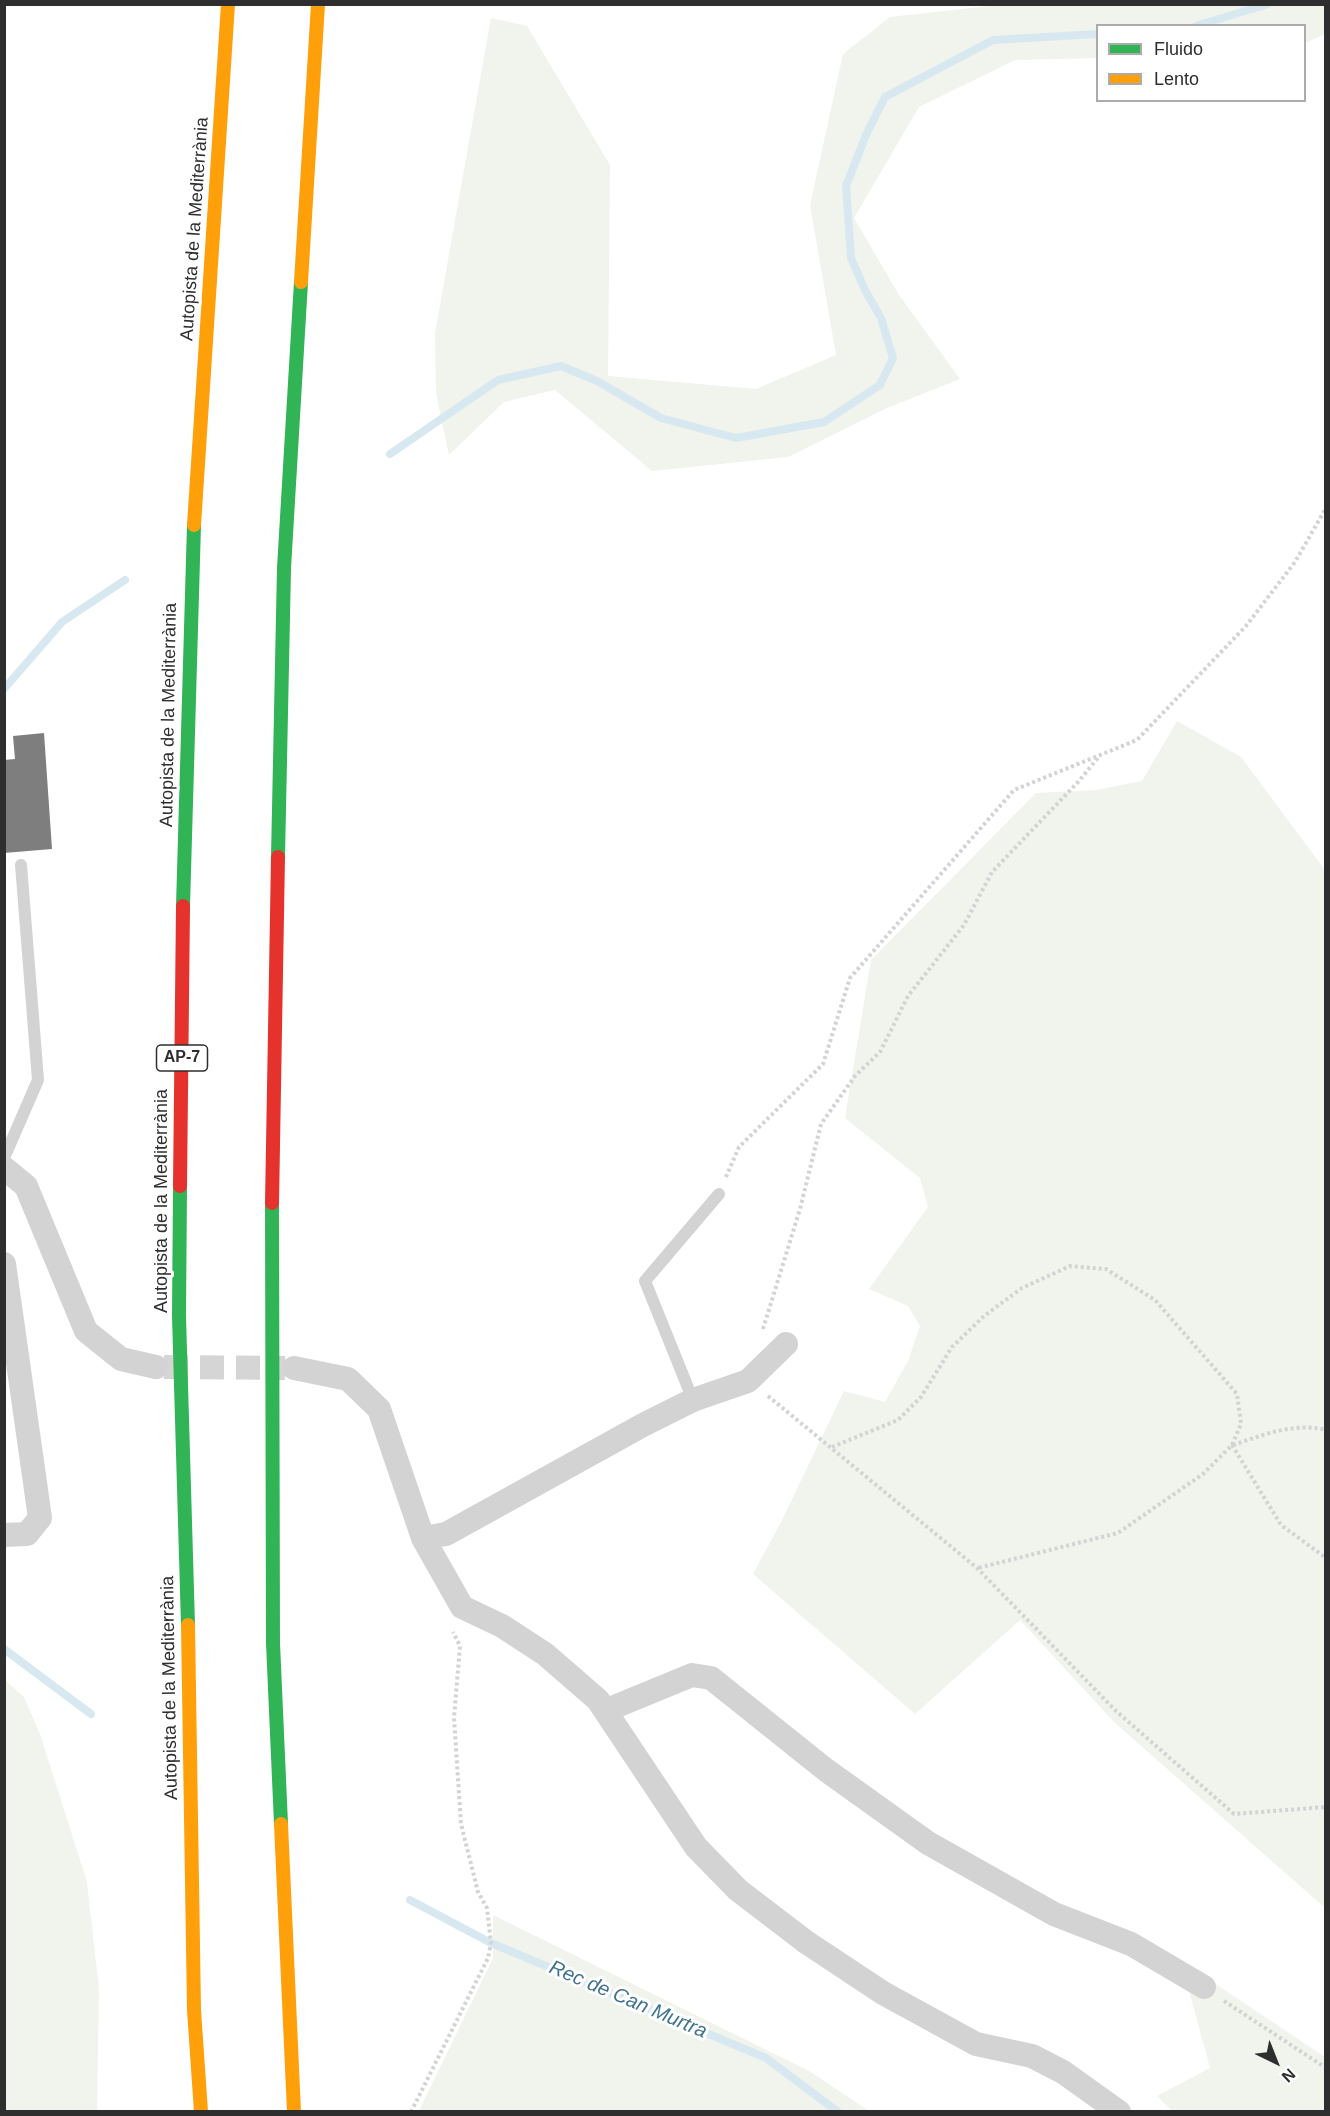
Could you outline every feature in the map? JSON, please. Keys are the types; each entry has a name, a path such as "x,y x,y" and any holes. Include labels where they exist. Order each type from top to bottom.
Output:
{"highway":[{"name":"Autopista de la Mediterrània","path":"201,2112 194,2010 189,1665 179,1316 183,891 190,574 228,4"},
{"path":"294,2112 273,1643 270,1293 284,568 318,4"}],"street":[{"path":"4,1168 26,1186 86,1331 121,1359 156,1367"},
{"path":"4,1264 15,1417 40,1518 27,1534 4,1535"},
{"path":"423,1538 446,1534 693,1400 748,1381 786,1344"},
{"path":"294,1368 348,1379 379,1409 423,1538 462,1607 502,1626 545,1654 572,1675 607,1710 696,1847 720,1874 756,1905 883,1993 976,2044 1032,2056 1062,2072 1119,2112"},
{"path":"607,1710 692,1676 711,1678 818,1763 928,1843 1054,1914 1131,1944 1204,1987"}],"lane":[{"path":"4,1158 38,1080 21,865"},
{"path":"693,1400 645,1281 718,1194"}],"path":[{"path":"718,1194 739,1147 823,1064 850,978 1014,790 1137,740 1246,626 1295,562 1326,508"},
{"path":"762,1330 800,1209 821,1124 855,1076 880,1052 908,996 964,925 992,872 1079,782 1101,754"},
{"path":"832,1447 898,1420 921,1397 952,1347 984,1316 1022,1288 1070,1266 1106,1269 1155,1300 1237,1394 1241,1424 1232,1445 1203,1474 1119,1533 977,1568"},
{"path":"748,1381 832,1447 977,1568 1116,1711 1234,1814 1326,1807"},
{"path":"1232,1445 1268,1433 1308,1425 1326,1430"},
{"path":"1232,1445 1281,1525 1326,1558"},
{"path":"411,2112 488,1958 490,1943 487,1908 478,1892 461,1824 454,1718 460,1646 451,1630 462,1607"},
{"path":"1204,1987 1326,2068"}],"shaded area":[{"path":"998,5 1325,5 1325,34 1306,43 1306,24 1096,24 1096,58 1015,60 919,107 854,218 899,295 960,379 887,408 788,457 652,471 555,390 504,402 449,455 436,393 435,333 491,18 527,26 610,165 608,376 756,389 836,355 810,205 843,54 890,17"},
{"path":"1177,721 1241,757 1325,870 1325,1908 1114,1722 1020,1620 915,1714 753,1574 781,1522 844,1391 885,1402 908,1361 920,1326 908,1306 869,1289 928,1207 920,1178 845,1118 871,960 1036,793 1096,790 1142,781"},
{"path":"5,1680 24,1697 40,1734 87,1882 99,1989 97,2111 5,2111"},
{"path":"493,1915 811,2072 869,2111 419,2111 493,1958"},
{"path":"1181,1961 1325,2057 1325,2111 1172,2111 1157,2096 1210,2068"}],"building":[{"path":"44,733 52,849 4,853 4,760 15,759 13,736"}],"waterway":[{"path":"1203,24 1268,4"},
{"path":"390,454 498,380 561,366 597,381 661,418 736,438 824,422 880,385 893,358 881,318 851,258 846,186 866,135 885,97 993,40 1096,34"},
{"path":"4,689 62,622 125,580"},
{"name":"Rec de Can Murtra","path":"4,1649 91,1714"},
{"name":"Rec de Can Murtra","path":"410,1900 491,1943 766,2058 838,2112"}],"tunnel":[{"path":"164,1367 285,1368"}],"traffic: fast":[{"path":"278,857 284,568 301,282"},
{"path":"183,906 194,525"},
{"path":"180,1186 179,1316 188,1625"},
{"path":"272,1203 273,1643 281,1824"}],"traffic: slow":[{"path":"194,525 228,4"},
{"path":"301,282 318,4"},
{"path":"188,1625 194,2010 201,2112"},
{"path":"281,1824 294,2112"}],"traffic: jam":[{"path":"272,1203 278,857"},
{"path":"180,1186 183,906"}]}
